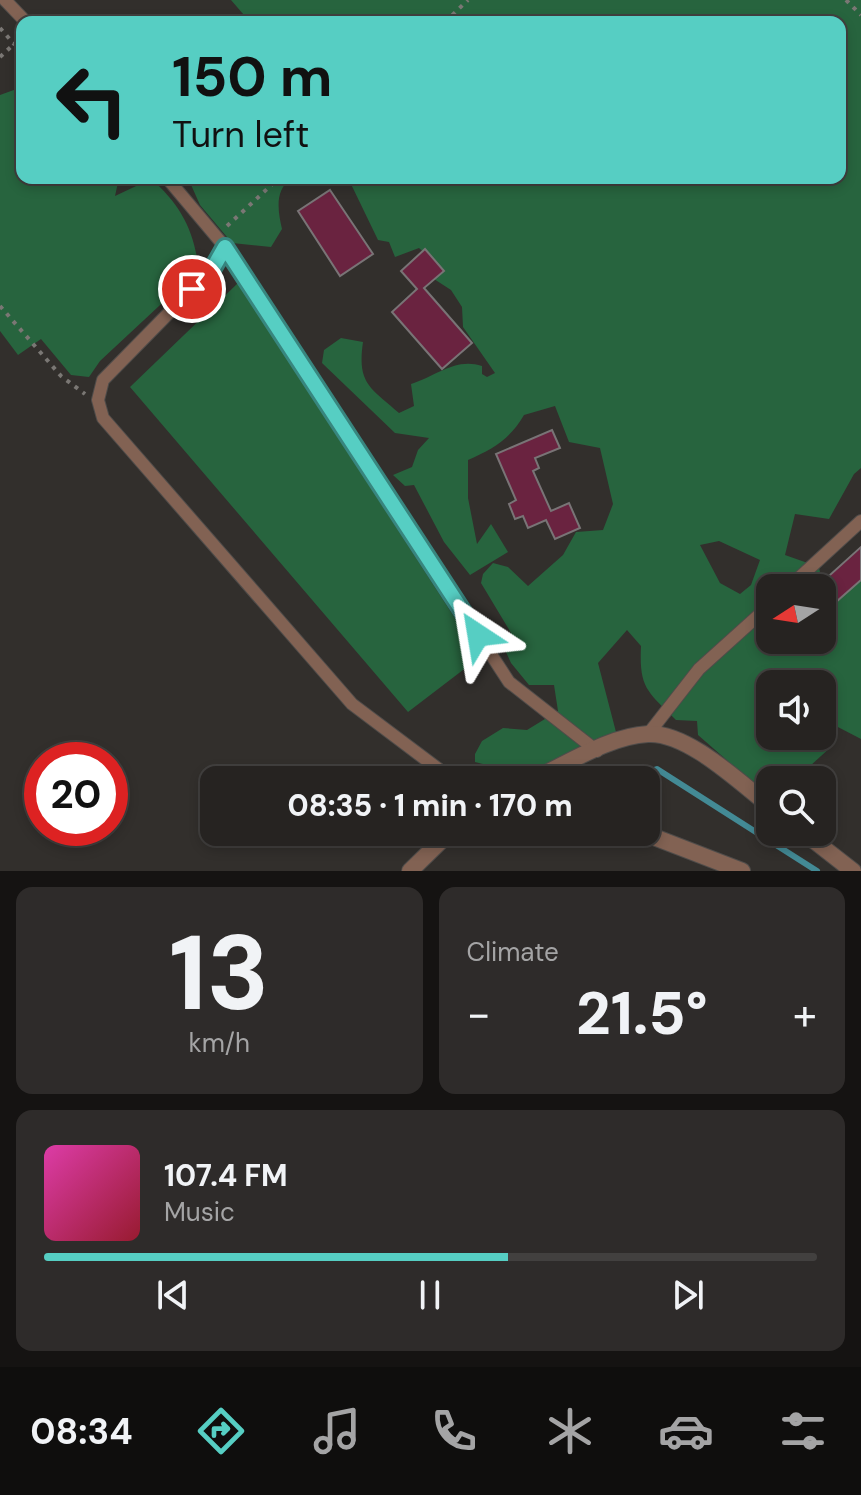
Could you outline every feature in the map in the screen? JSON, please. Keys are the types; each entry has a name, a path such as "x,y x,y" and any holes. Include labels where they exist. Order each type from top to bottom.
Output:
{"street":[{"path":"563,766 649,733 667,736 693,748 756,795"},
{"path":"660,839 742,871"},
{"path":"410,871 436,846"},
{"path":"821,846 853,871"}],"lane":[{"path":"5,0 20,16"},
{"path":"172,184 221,242 509,682 597,751"},
{"path":"221,242 213,268 110,371 103,380 98,400 109,426 352,704 434,766"},
{"path":"803,574 861,521"},
{"path":"649,733 699,669 756,618"}],"path":[{"path":"451,16 468,0"},
{"path":"846,0 861,15"},
{"path":"0,28 14,44 0,57"},
{"path":"221,242 274,184"},
{"path":"0,306 61,376 98,400"}],"green space":[{"path":"231,0 861,0 861,468 854,474 829,519 795,514 785,555 819,567 820,574 756,574 756,654 836,654 836,602 861,580 861,739 836,726 836,670 756,670 756,750 828,750 810,766 756,766 756,780 753,783 698,735 697,721 676,720 652,695 644,680 641,646 627,630 598,663 616,732 540,766 493,766 475,762 475,754 482,741 503,728 527,730 558,711 554,685 529,685 511,663 501,641 511,633 481,583 483,574 493,563 508,567 528,586 563,555 576,532 603,530 613,504 600,448 569,442 555,406 524,415 513,431 500,442 468,460 468,498 477,544 491,524 508,552 470,575 444,542 414,485 405,486 393,475 412,467 418,450 429,438 395,433 322,363 324,350 341,338 363,342 362,367 368,384 399,413 414,406 411,384 446,369 473,364 482,366 482,374 487,377 495,373 463,327 462,307 451,290 434,279 430,258 419,248 395,257 389,242 378,240 351,184 846,184 846,16 245,16","holes":["719,541 760,560 751,585 740,594 720,583 700,545"]},
{"path":"16,89 16,184 118,184 115,196 140,184 156,184 183,217 196,251 198,264 188,279 100,361 89,377 71,375 41,339 18,355 0,331 0,95"},
{"path":"191,184 285,184 279,208 282,229 271,247 232,243 200,205"},
{"path":"238,283 480,657 408,712 130,387"}],"building":[{"path":"330,190 373,254 340,276 298,211"},
{"path":"425,249 444,271 424,288 472,343 442,369 392,312 417,289 401,271"},
{"path":"552,430 560,448 535,458 539,468 533,471 551,511 569,503 580,528 555,539 546,520 528,528 523,516 515,519 509,504 516,500 496,454"},
{"path":"861,547 861,580 836,602 836,574 831,574"}],"waterway":[{"path":"660,771 817,871"}],"route":[{"path":"192,289 213,268 225,247 478,635"}]}
